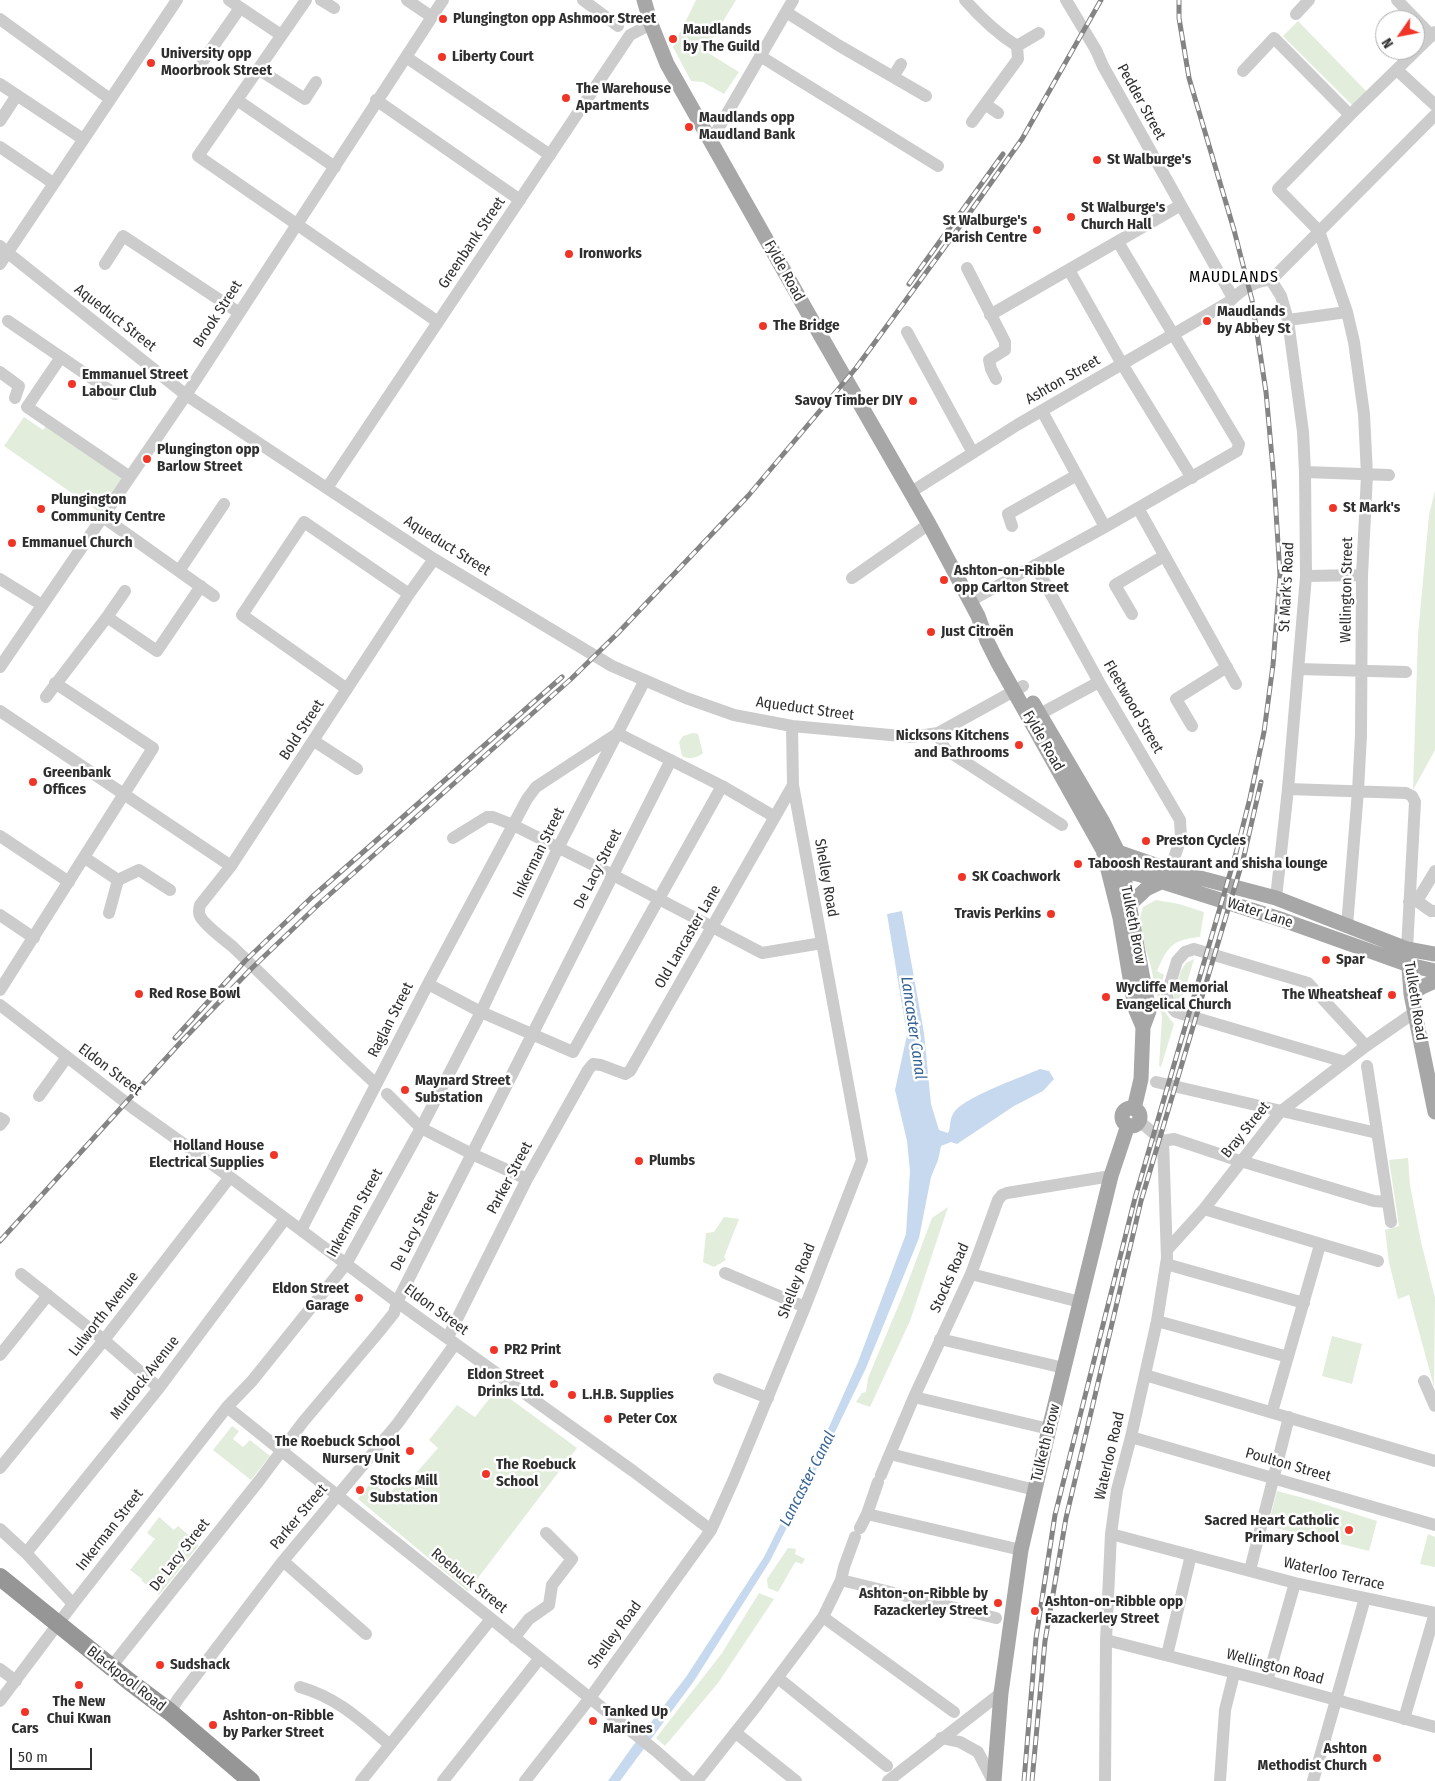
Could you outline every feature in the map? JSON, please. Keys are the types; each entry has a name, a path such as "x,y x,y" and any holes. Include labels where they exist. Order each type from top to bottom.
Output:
{"highway":[{"name":"Blackpool Road","path":"0,1578 170,1712 251,1781"}],"main road":[{"name":"Fylde Road","path":"644,0 651,24 667,64 929,524 978,616 987,641 1019,688 1040,714 1100,816 1111,851 1108,867"},
{"name":"Fylde Road","path":"1019,688 1111,851"},
{"name":"Water Lane","path":"1111,851 1166,876 1283,920 1409,965 1435,971"},
{"name":"Tulketh Brow","path":"993,1781 1001,1693 1022,1550 1049,1430 1111,1176 1134,1118 1141,1079 1143,1027 1149,1012 1123,871 1111,851"},
{"name":"Water Lane","path":"1108,867 1123,871 1166,876 1276,898 1407,949 1435,954"},
{"name":"Tulketh Brow","path":"1108,867 1120,918 1135,1008 1143,1027"},
{"path":"1130,904 1146,889 1166,876"},
{"name":"Tulketh Road","path":"1407,949 1411,994 1435,1112"},
{"path":"1386,956 1406,982 1411,994 1435,981"}],"street":[{"path":"3,254 54,184 177,0"},
{"path":"229,0 282,35"},
{"path":"306,0 198,156 438,322"},
{"path":"321,0 334,8"},
{"path":"407,0 432,17"},
{"name":"Brook Street","path":"0,668 186,395 238,312 443,0"},
{"path":"711,141 793,0"},
{"path":"965,0 1009,41 1017,46"},
{"name":"Pedder Street","path":"1066,0 1076,14 1181,205 1236,295"},
{"path":"1296,14 1309,0"},
{"path":"1320,231 1278,189 1433,34 1397,0"},
{"path":"585,1 618,26"},
{"path":"203,61 240,8"},
{"path":"786,12 838,45 926,96"},
{"path":"0,18 110,100"},
{"name":"Greenbank Street","path":"327,488 630,34 651,24"},
{"path":"1017,46 1039,32"},
{"path":"1242,71 1274,38 1350,115"},
{"path":"972,122 1018,59 1017,46"},
{"path":"760,56 938,166"},
{"path":"406,57 550,155"},
{"path":"893,77 901,64"},
{"path":"258,69 305,99 316,82"},
{"path":"1397,70 1435,105"},
{"path":"0,84 83,140"},
{"path":"0,121 17,95"},
{"path":"237,100 335,167"},
{"path":"376,100 520,200"},
{"path":"985,104 998,113"},
{"path":"1268,280 1320,231 1435,115"},
{"path":"0,147 54,184"},
{"path":"990,315 1181,205"},
{"name":"Wellington Street","path":"1320,231 1347,312 1354,342 1364,414 1367,475 1362,575 1358,791 1347,926"},
{"path":"105,264 122,236 238,312"},
{"path":"970,601 1105,527 1237,451 1239,444 1118,242"},
{"name":"Aqueduct Street","path":"3,254 186,395 434,559 612,666 703,705 734,715 792,726 912,737 938,733 1019,688"},
{"path":"966,268 1005,342 1005,350 989,360 996,379"},
{"path":"1069,270 1122,364 1192,478"},
{"name":"Ashton Street","path":"911,492 1042,411 1229,302 1236,295 1268,280"},
{"name":"St Mark's Road","path":"1268,280 1281,296 1288,320 1303,432 1305,472 1306,576 1288,789 1276,898"},
{"path":"1288,320 1347,312"},
{"path":"8,321 115,394"},
{"path":"907,332 973,453"},
{"path":"61,357 27,408 130,477"},
{"path":"0,372 19,386 16,398"},
{"path":"1042,411 1105,527"},
{"path":"1305,472 1389,475"},
{"path":"1012,526 1008,514 1077,475"},
{"path":"179,571 224,504"},
{"path":"1138,508 1236,684"},
{"path":"102,517 214,596"},
{"path":"347,689 242,615 304,522 409,594"},
{"path":"852,578 929,524"},
{"path":"1132,614 1115,585 1164,556"},
{"name":"Bold Street","path":"376,1084 200,917 200,905 231,866 409,594 434,559"},
{"name":"Fleetwood Street","path":"1035,565 1099,682 1180,820 1181,838 1166,876"},
{"path":"1306,576 1362,575"},
{"path":"0,579 42,605"},
{"path":"107,617 157,652 201,586"},
{"path":"46,697 125,591"},
{"path":"1192,726 1176,699 1227,667"},
{"path":"1298,670 1406,672"},
{"name":"Inkerman Street","path":"0,1701 227,1407 252,1381 346,1264 421,1128 481,1012 558,848 645,680"},
{"path":"1040,714 1099,682"},
{"path":"0,990 153,748 55,683"},
{"path":"0,711 231,866"},
{"name":"Shelley Road","path":"525,1781 590,1698 710,1530 768,1398 862,1160 793,785 792,726"},
{"path":"617,733 722,786 775,817"},
{"name":"Raglan Street","path":"301,1230 428,984 527,798 536,787 617,733"},
{"path":"938,733 945,749 1062,825"},
{"path":"314,741 357,769"},
{"name":"De Lacy Street","path":"111,1667 303,1422 394,1313 397,1302 671,760"},
{"name":"Old Lancaster Lane","path":"593,1064 625,1074 630,1071 793,785"},
{"path":"428,984 481,1012 573,1052 722,786"},
{"path":"1288,789 1406,793 1412,796 1416,802 1413,901 1407,949"},
{"path":"453,838 487,817 493,817 513,825 613,875 762,953 822,943"},
{"path":"0,836 69,882"},
{"path":"85,858 118,880"},
{"path":"109,913 118,880 139,870 170,890"},
{"path":"1413,901 1435,871"},
{"path":"1413,901 1431,911 1435,911"},
{"path":"0,915 34,938"},
{"path":"1345,1062 1176,1012 1168,1003 1166,994 1177,961 1185,952 1194,949 1308,983 1366,1046"},
{"name":"Eldon Street","path":"0,1005 133,1108 230,1177 397,1302 633,1472 710,1530"},
{"name":"Bray Street","path":"1168,1250 1204,1209 1280,1112 1366,1046 1415,1012"},
{"path":"39,1096 67,1057"},
{"name":"Parker Street","path":"170,1712 197,1673 283,1561 398,1423 451,1341 527,1178 593,1064"},
{"path":"1367,1066 1391,1222"},
{"path":"1156,1082 1378,1133"},
{"path":"387,1094 421,1128 472,1154 527,1178"},
{"path":"0,1118 4,1120 0,1125"},
{"path":"1134,1118 1163,1141 1174,1139 1374,1201 1388,1202"},
{"name":"Waterloo Road","path":"1104,1781 1106,1640 1111,1534 1117,1490 1157,1321 1168,1250 1163,1141"},
{"name":"Stocks Road","path":"697,1781 736,1733 823,1617 841,1580 844,1567 914,1396 970,1274 998,1200 1007,1193 1111,1176"},
{"name":"Lulworth Avenue","path":"0,1468 104,1340 230,1177"},
{"path":"1204,1209 1378,1261"},
{"name":"Murdock Avenue","path":"26,1553 160,1388 285,1219"},
{"path":"1272,1412 1320,1245"},
{"path":"1166,1264 1304,1303"},
{"path":"725,1273 805,1307"},
{"path":"21,1274 104,1340 160,1388"},
{"path":"970,1274 1080,1302"},
{"path":"0,1355 48,1295"},
{"path":"1157,1321 1288,1357"},
{"path":"940,1339 1064,1368"},
{"path":"1145,1375 1435,1461"},
{"path":"718,1379 768,1398"},
{"path":"1424,1382 1435,1406"},
{"path":"914,1396 1049,1430"},
{"name":"Roebuck Street","path":"227,1407 656,1751 690,1781"},
{"path":"1250,1570 1289,1417"},
{"name":"Poulton Street","path":"1131,1437 1435,1525"},
{"path":"890,1454 1035,1490"},
{"path":"867,1514 1022,1550"},
{"path":"0,1529 26,1553 73,1604"},
{"path":"514,1638 529,1619 549,1605 552,1585 572,1559 546,1533"},
{"name":"Waterloo Terrace","path":"1111,1534 1295,1583 1435,1613"},
{"path":"1167,1655 1191,1555"},
{"path":"283,1561 366,1634"},
{"path":"841,1580 996,1618"},
{"path":"1267,1681 1295,1583"},
{"path":"1313,1781 1365,1598"},
{"path":"1404,1719 1435,1613"},
{"path":"823,1617 954,1712"},
{"path":"361,1781 491,1619"},
{"name":"Wellington Road","path":"1106,1640 1267,1681 1435,1727"},
{"path":"443,1781 540,1658"},
{"path":"0,1669 16,1681"},
{"path":"1220,1781 1225,1710 1234,1674"},
{"path":"778,1678 887,1766"},
{"path":"300,1687 320,1693 341,1705 390,1745"},
{"path":"888,1781 1001,1693"},
{"path":"736,1733 796,1781"},
{"path":"941,1738 960,1742 978,1752 993,1781"}],"green space":[{"path":"696,0 736,0 705,51 739,72 724,94 703,82 691,81 673,47"},
{"path":"1298,21 1368,93 1354,107 1283,36"},
{"path":"24,417 43,430 48,424 127,478 102,514 4,446"},
{"path":"1435,491 1435,750 1413,790 1418,635 1429,515"},
{"path":"693,733 698,734 703,753 693,758 682,756 679,742 683,736"},
{"path":"1156,900 1179,904 1204,912 1200,937 1177,942 1168,950 1157,971 1164,975 1160,990 1162,1006 1174,1024 1161,1067 1159,1066 1162,1017 1150,963 1138,926 1143,907"},
{"path":"1194,959 1179,1010 1173,999 1176,987 1181,971 1186,963"},
{"path":"1408,1158 1410,1185 1421,1242 1435,1298 1434,1387 1409,1295 1398,1299 1389,1262 1385,1230 1399,1226 1389,1160"},
{"path":"948,1207 910,1321 870,1407 856,1402 862,1393 866,1392 868,1378 905,1290 932,1218"},
{"path":"724,1217 739,1219 724,1257 726,1260 714,1267 703,1262 706,1233 714,1232"},
{"path":"1332,1336 1362,1344 1352,1384 1322,1376"},
{"name":"The Roebuck School","path":"497,1389 577,1448 468,1591 358,1499 371,1482 388,1495 405,1476 410,1480 438,1448 429,1440 457,1405 475,1417"},
{"path":"232,1426 239,1431 233,1439 243,1447 250,1440 270,1456 251,1480 213,1450"},
{"name":"Sacred Heart Catholic Primary School","path":"1277,1491 1377,1521 1369,1551 1268,1526"},
{"path":"159,1517 174,1530 178,1526 197,1542 198,1546 159,1595 130,1570 155,1539 147,1533"},
{"path":"1428,1534 1435,1537 1435,1567 1420,1564"},
{"path":"788,1548 796,1549 795,1554 805,1559 802,1564 796,1562 794,1564 778,1592 768,1588 767,1579"},
{"path":"759,1593 774,1599 718,1683 665,1746 656,1738 722,1653"}],"water":[{"name":"Lancaster Canal","path":"902,911 924,1033 931,1104 939,1130 948,1133 953,1114 958,1108 967,1101 993,1088 1040,1069 1049,1071 1054,1079 1043,1091 1014,1106 957,1144 951,1142 941,1146 931,1177 919,1238 866,1368 770,1561 694,1681 620,1781 608,1781 686,1677 764,1557 829,1427 858,1362 906,1234 910,1171 907,1141 895,1090 907,1035 887,914"}],"railway":[{"path":"0,1241 179,1044 252,968 319,904 571,679 617,634 748,496 856,368 966,218 1022,139 1101,0"},
{"path":"1024,1781 1036,1638 1055,1515 1135,1198 1236,853 1264,732 1273,665 1280,575 1266,392 1252,300 1234,230 1189,78 1179,18 1179,0"},
{"path":"909,284 1003,154"},
{"path":"175,1038 245,961 312,897 562,677"},
{"path":"1032,1781 1045,1641 1066,1518 1141,1201 1244,856 1261,782"}],"place":[{"name":"Plungington opp Ashmoor Street","path":"443,19"},
{"name":"Maudlands by The Guild","path":"673,39"},
{"name":"Liberty Court","path":"442,57"},
{"name":"University opp Moorbrook Street","path":"151,63"},
{"name":"The Warehouse Apartments","path":"566,98"},
{"name":"Maudlands opp Maudland Bank","path":"689,127"},
{"name":"St Walburge's","path":"1097,160"},
{"name":"St Walburge's Church Hall","path":"1071,217"},
{"name":"St Walburge's Parish Centre","path":"1037,230"},
{"name":"Ironworks","path":"569,254"},
{"name":"Maudlands by Abbey St","path":"1207,321"},
{"name":"The Bridge","path":"763,326"},
{"name":"Emmanuel Street Labour Club","path":"72,384"},
{"name":"Savoy Timber DIY","path":"913,401"},
{"name":"Plungington opp Barlow Street","path":"147,459"},
{"name":"St Mark's","path":"1333,508"},
{"name":"Plungington Community Centre","path":"41,509"},
{"name":"Emmanuel Church","path":"12,543"},
{"name":"Ashton-on-Ribble opp Carlton Street","path":"944,580"},
{"name":"Just Citroën","path":"931,632"},
{"name":"Nicksons Kitchens and Bathrooms","path":"1019,745"},
{"name":"Greenbank Offices","path":"33,782"},
{"name":"Preston Cycles","path":"1146,841"},
{"name":"Taboosh Restaurant and shisha lounge","path":"1078,864"},
{"name":"SK Coachwork","path":"962,877"},
{"name":"Travis Perkins","path":"1051,914"},
{"name":"Spar","path":"1326,960"},
{"name":"Red Rose Bowl","path":"139,994"},
{"name":"The Wheatsheaf","path":"1392,995"},
{"name":"Wycliffe Memorial Evangelical Church","path":"1106,997"},
{"name":"Maynard Street Substation","path":"405,1090"},
{"name":"Holland House Electrical Supplies","path":"274,1155"},
{"name":"Plumbs","path":"639,1161"},
{"name":"Eldon Street Garage","path":"359,1298"},
{"name":"PR2 Print","path":"494,1350"},
{"name":"Eldon Street Drinks Ltd.","path":"554,1384"},
{"name":"L.H.B. Supplies","path":"572,1395"},
{"name":"Peter Cox","path":"608,1419"},
{"name":"The Roebuck School Nursery Unit","path":"410,1451"},
{"name":"The Roebuck School","path":"486,1474"},
{"name":"Stocks Mill Substation","path":"360,1490"},
{"name":"Sacred Heart Catholic Primary School","path":"1349,1530"},
{"name":"Ashton-on-Ribble by Fazackerley Street","path":"998,1603"},
{"name":"Ashton-on-Ribble opp Fazackerley Street","path":"1035,1611"},
{"name":"Sudshack","path":"160,1665"},
{"name":"The New Chui Kwan","path":"79,1685"},
{"name":"Cars","path":"25,1712"},
{"name":"Tanked Up Marines","path":"593,1721"},
{"name":"Ashton-on-Ribble by Parker Street","path":"213,1725"},
{"name":"Ashton Methodist Church","path":"1377,1758"}],"district":[{"name":"MAUDLANDS","path":"1234,278"}]}
